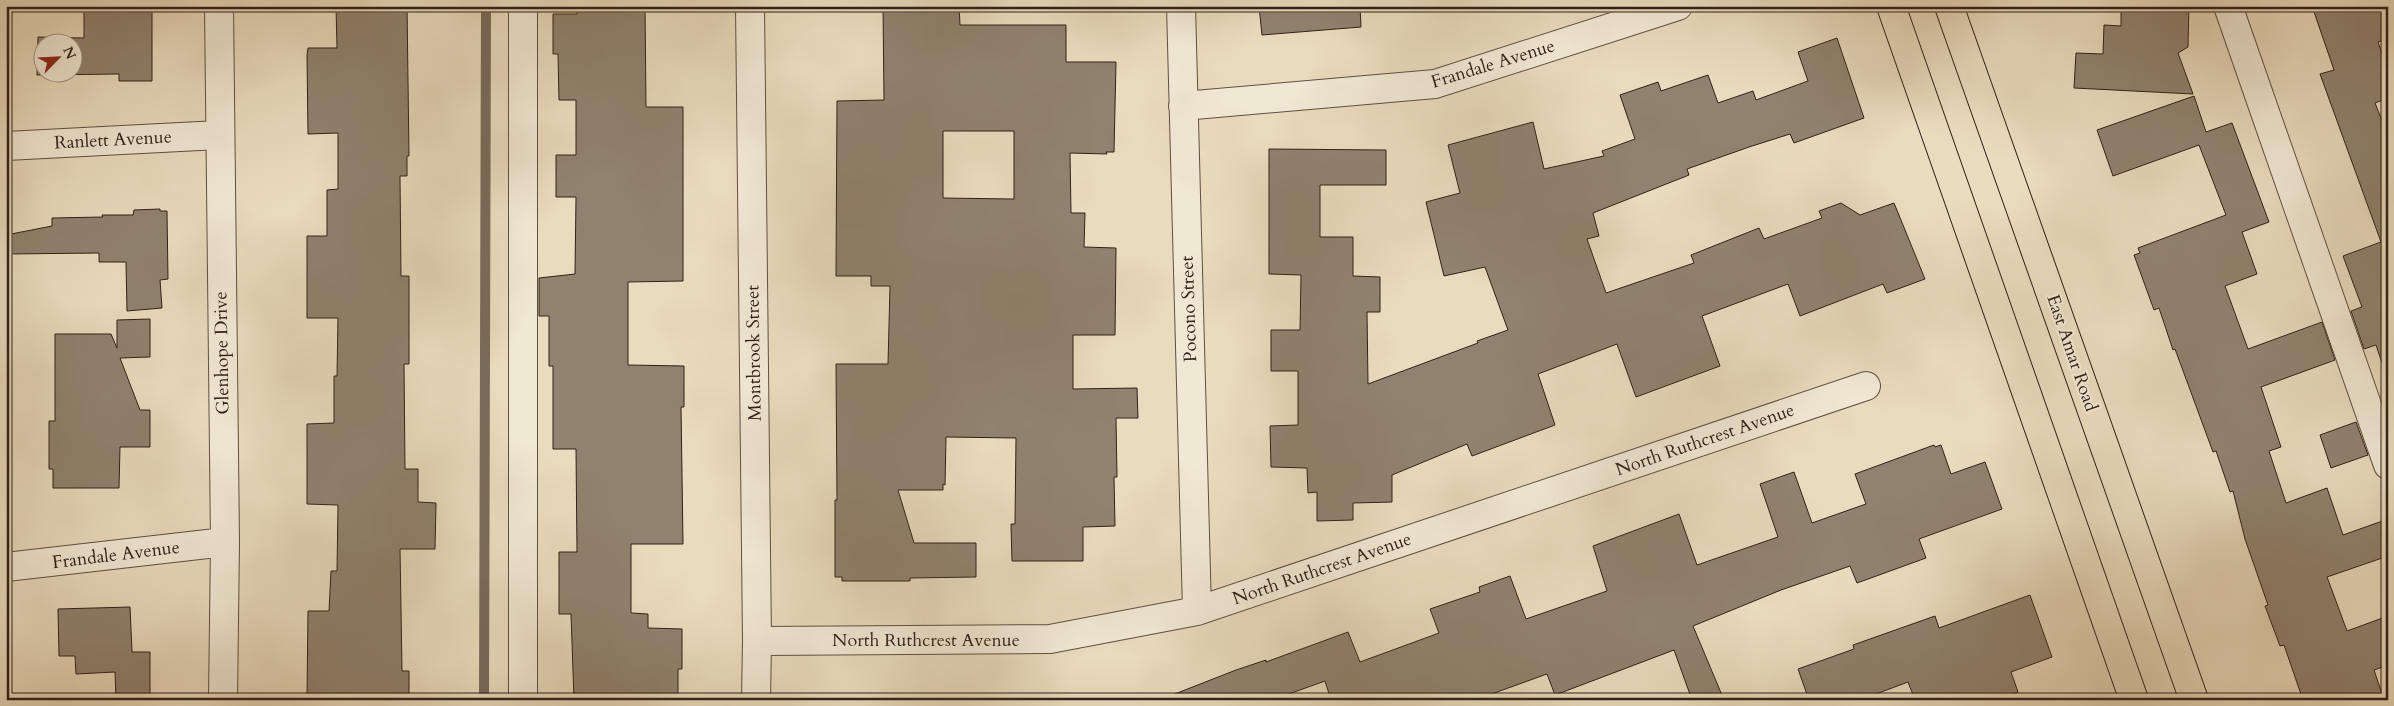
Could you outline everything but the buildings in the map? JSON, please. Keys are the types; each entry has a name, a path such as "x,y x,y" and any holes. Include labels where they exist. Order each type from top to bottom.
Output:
{"main road":[{"path":"1891,6 2134,700"},
{"name":"East Amar Road","path":"1949,6 2194,700"}],"street":[{"name":"Glenhope Drive","path":"219,6 225,542 223,700"},
{"path":"523,6 523,700"},
{"name":"Montbrook Street","path":"750,6 757,641 756,700"},
{"name":"Pocono Street","path":"1181,6 1197,611"},
{"name":"Frandale Avenue","path":"1183,106 1435,84 1678,6"},
{"path":"2228,6 2388,465"},
{"name":"Ranlett Avenue","path":"6,146 219,135"},
{"name":"North Ruthcrest Avenue","path":"757,641 1050,639 1197,611 1866,386"},
{"name":"Frandale Avenue","path":"6,567 225,542"}],"waterway":[{"path":"484,700 486,6"}]}
